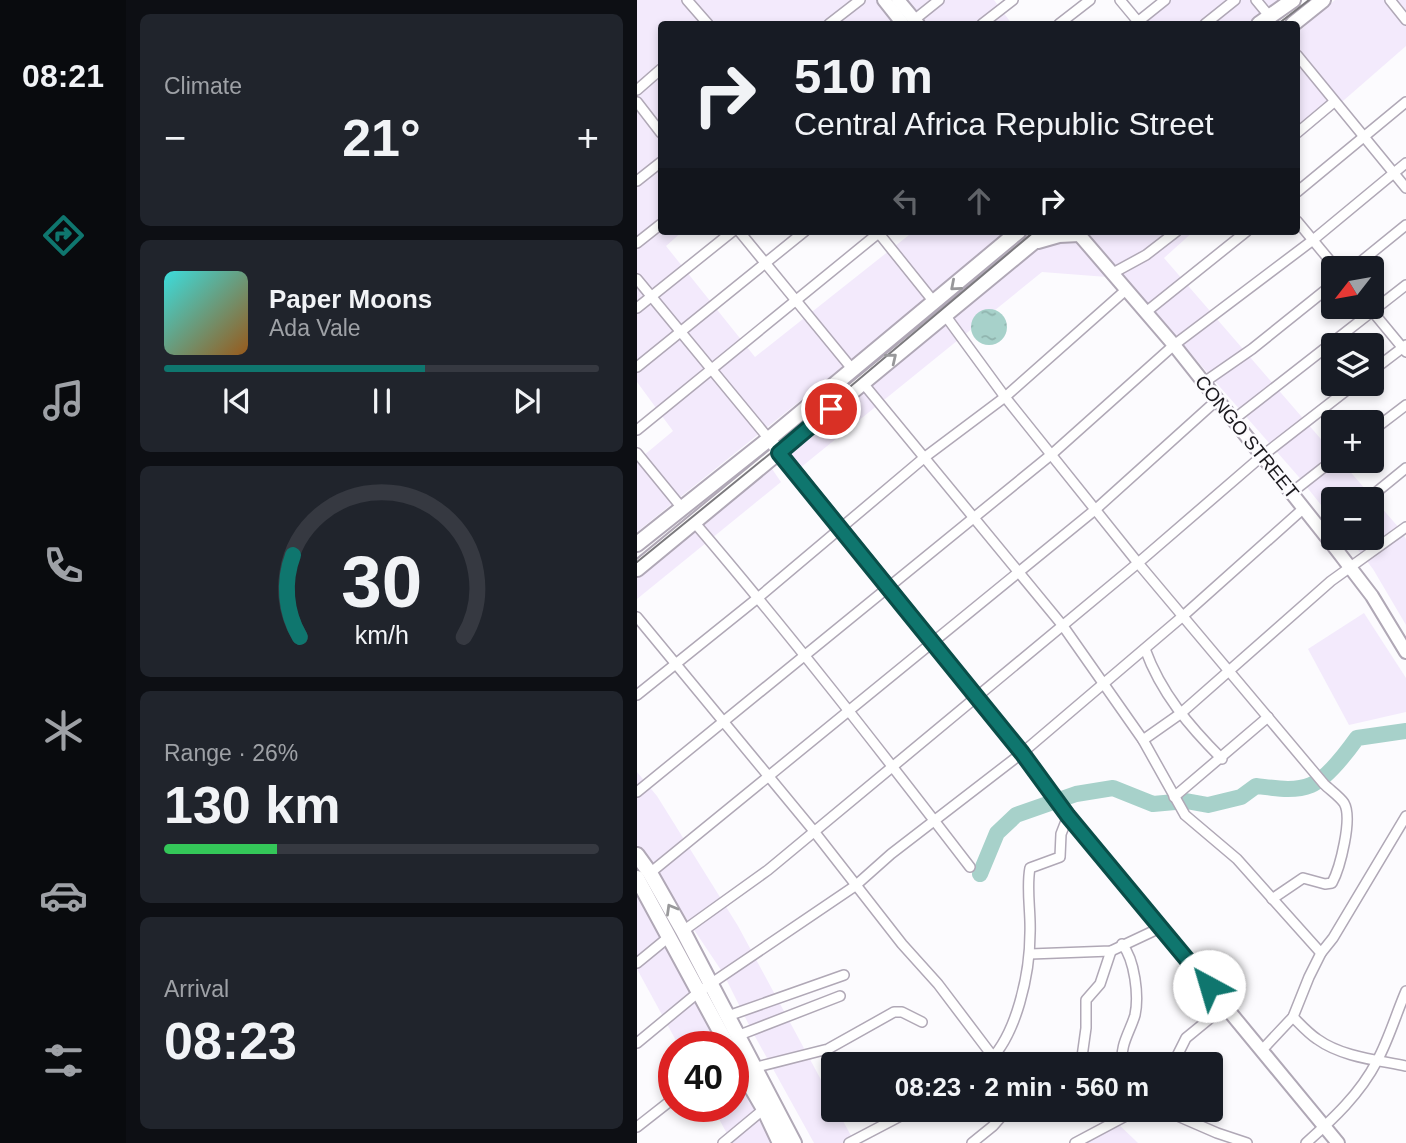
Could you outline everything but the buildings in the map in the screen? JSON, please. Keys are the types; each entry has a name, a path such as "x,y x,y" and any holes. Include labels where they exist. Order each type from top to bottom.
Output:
{"main road":[{"path":"1265,21 1293,0"},
{"path":"1297,21 1323,0"},
{"path":"637,544 769,439 1014,235"},
{"path":"637,569 1042,235"},
{"path":"1033,242 1059,235"},
{"path":"637,855 641,881 677,934 728,1031"},
{"path":"706,988 728,1016 731,1031"},
{"path":"749,1063 794,1143"},
{"path":"749,1083 779,1142"}],"street":[{"path":"688,0 706,21"},
{"path":"833,21 860,0"},
{"path":"884,0 910,21"},
{"path":"898,0 911,21"},
{"path":"914,21 939,0"},
{"path":"986,21 1013,0"},
{"path":"1063,21 1090,0"},
{"path":"1120,0 1135,21"},
{"path":"1140,21 1164,0"},
{"path":"1209,21 1235,0"},
{"path":"1256,0 1265,21"},
{"path":"1390,0 1406,20"},
{"path":"1300,59 1406,188"},
{"path":"637,90 658,72"},
{"path":"637,102 658,129"},
{"path":"1300,130 1334,102"},
{"path":"1300,189 1406,103"},
{"path":"637,792 1052,454 1174,345 1313,240 1406,163"},
{"path":"637,181 658,164"},
{"path":"1300,225 1326,256"},
{"path":"1368,256 1406,225"},
{"path":"637,243 658,226"},
{"path":"637,309 728,235"},
{"path":"742,235 853,370"},
{"path":"637,368 800,235"},
{"path":"637,430 875,235"},
{"path":"881,235 934,302"},
{"name":"CONGO STREET","path":"1081,235 1174,345 1304,508 1321,523"},
{"path":"1113,273 1146,255 1172,235"},
{"path":"1146,312 1243,235"},
{"path":"637,279 841,527 1022,753 1066,813 1338,1143"},
{"path":"1384,300 1406,285"},
{"path":"637,695 759,597 925,457 1005,397 1127,289"},
{"path":"1203,383 1252,349 1321,294"},
{"path":"945,314 1005,397 1138,563 1322,781 1344,803 1347,813 1341,863 1334,879 1329,884 1303,878 1272,899"},
{"path":"1233,420 1358,319"},
{"path":"1379,319 1405,348 1384,363"},
{"path":"862,382 1063,626 1143,740 1185,815 1237,859 1321,953"},
{"path":"637,963 759,876 1063,626 1262,456 1339,396"},
{"path":"641,881 1096,509 1217,400"},
{"path":"1384,422 1406,405"},
{"path":"637,453 682,508"},
{"path":"1383,487 1406,468"},
{"path":"1291,492 1321,469"},
{"path":"637,1043 706,988 855,886 936,822 1145,649 1304,508"},
{"path":"694,522 806,655 971,867"},
{"path":"1143,740 1179,714 1350,567 1406,527"},
{"name":"CONGO STREET","path":"1340,550 1404,644"},
{"path":"637,617 938,984 984,1052"},
{"path":"1145,649 1156,675 1179,714 1221,759"},
{"path":"1176,799 1268,717"},
{"path":"998,1052 1015,1015 1030,954 1028,871 1031,866 1060,857 1061,834 1066,813"},
{"path":"1261,1051 1293,1017 1321,953 1406,816"},
{"path":"1030,954 1111,951 1162,928"},
{"path":"1122,944 1132,962 1136,1006 1122,1052"},
{"path":"1083,1052 1086,999 1100,984 1111,951"},
{"path":"728,1016 844,975"},
{"path":"1306,1143 1356,1094 1378,1060 1406,991"},
{"path":"749,1034 840,996"},
{"path":"1179,1052 1186,1038 1225,1006"},
{"path":"753,1068 828,1049 894,1012 902,1012 922,1022"},
{"path":"1293,1017 1324,1043 1349,1054 1406,1066"},
{"path":"723,1143 764,1109"},
{"path":"637,1128 658,1111"},
{"path":"849,1143 889,1122"},
{"path":"972,1143 996,1122"},
{"path":"1075,1143 1113,1122"},
{"path":"1192,1122 1247,1143"}],"shaded area":[{"path":"637,0 994,0 1010,21 658,21 658,235 678,235 666,246 755,357 909,235 1006,235 637,532 637,461 673,431 637,382"},
{"path":"1169,0 1291,0 1265,21 1143,21"},
{"path":"1335,0 1406,0 1406,46 1300,138 1300,30"},
{"path":"1046,235 1071,235 1107,277 1042,272 800,468 785,451"},
{"path":"1087,235 1190,235 1164,258 1321,439 1321,473 1351,473 1363,487 1321,487 1321,505"},
{"path":"770,466 781,482 637,599 637,577"},
{"path":"1384,511 1406,539 1406,625 1373,569 1358,550 1384,550"},
{"path":"1364,613 1406,678 1406,712 1349,725 1308,649"},
{"path":"637,772 657,796 738,926 821,1080 821,1122 844,1122 855,1143 814,1143 723,973 637,845"},
{"path":"637,893 669,942 717,1031 671,1031 637,969"},
{"path":"749,1089 766,1120 770,1143 732,1143 721,1122 749,1122"},
{"path":"1116,1122 1138,1143 1081,1143"}],"water":[{"path":"989,309 1002,314 1007,327 1002,340 989,345 976,340 971,327 976,314"}],"waterway":[{"path":"980,874 997,833 1016,815 1076,794 1113,788 1153,804 1186,801 1208,805 1241,797 1256,786 1284,789 1304,787 1317,782 1330,771 1357,738 1406,731"}],"tram line":[{"path":"1282,21 1309,0"},
{"path":"637,562 1030,235"}],"route":[{"path":"831,409 779,453 1022,753 1068,816 1209,986"}]}
